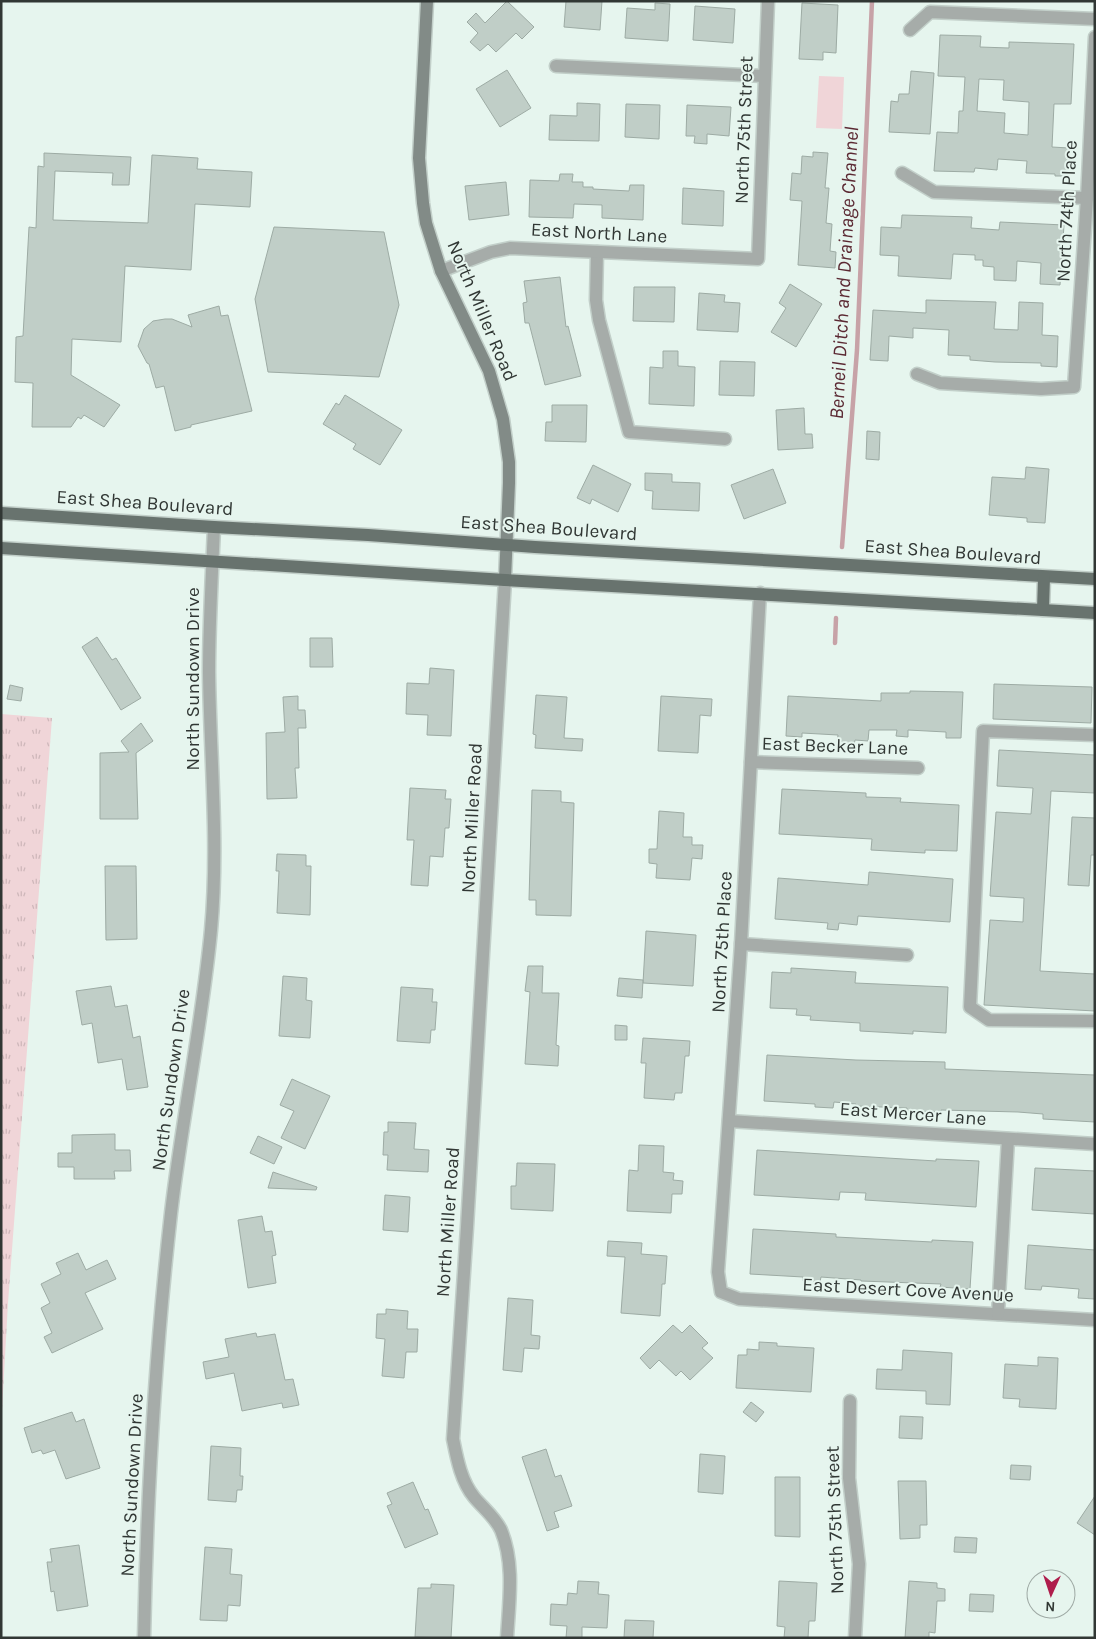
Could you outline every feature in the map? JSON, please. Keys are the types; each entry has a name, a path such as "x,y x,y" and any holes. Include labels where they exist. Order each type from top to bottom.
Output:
{"main road":[{"name":"East Shea Boulevard","path":"1,513 506,545 1095,579"},
{"path":"1,548 505,580 1095,613"},
{"path":"1042,610 1044,577"}],"street":[{"name":"North Miller Road","path":"427,1 419,158 426,223 441,271 489,371 500,404 509,462 505,580 453,1439 459,1469 473,1496 500,1529 508,1555 510,1577 507,1638"},
{"name":"North 75th Street","path":"758,259 768,1"},
{"path":"910,30 930,12 1095,19"},
{"name":"North 74th Place","path":"917,374 940,383 1041,388 1074,387 1093,126 1095,37"},
{"path":"556,66 764,76"},
{"path":"902,173 934,192 1087,198"},
{"name":"East North Lane","path":"441,271 490,252 510,248 758,259"},
{"path":"597,252 596,300 599,320 629,432 725,440"},
{"name":"North Sundown Drive","path":"144,1638 147,1524 165,1278 172,1211 211,927 214,839 209,672 214,527"},
{"name":"North 75th Place","path":"721,1292 718,1272 741,944 760,593"},
{"path":"1095,734 983,731 970,1007 988,1020 1095,1021"},
{"name":"East Becker Lane","path":"751,762 918,768"},
{"path":"741,944 907,955"},
{"name":"East Mercer Lane","path":"729,1121 1095,1144"},
{"path":"998,1314 1008,1139"},
{"name":"East Desert Cove Avenue","path":"721,1292 740,1298 1095,1320"},
{"name":"North 75th Street","path":"850,1401 849,1478 860,1564 855,1638"}],"green space":[{"path":"819,76 844,77 842,129 816,128"},
{"path":"1,714 52,718 8,1303 1,1428"}],"building":[{"path":"507,1 534,27 522,39 516,33 496,52 488,44 480,51 470,42 478,33 467,22 476,13 485,23"},
{"path":"566,1 602,1 600,30 564,27"},
{"path":"655,3 670,4 668,41 625,38 627,8 655,10"},
{"path":"802,3 838,5 836,53 823,52 823,60 799,59"},
{"path":"695,6 735,9 733,43 693,40"},
{"path":"940,35 981,36 980,47 1009,48 1009,42 1074,44 1071,104 1054,104 1052,147 1069,148 1068,176 1026,173 1027,161 998,159 997,170 975,168 974,172 934,171 937,132 958,133 959,111 963,111 965,77 938,76","holes":["979,79 1004,80 1003,100 1029,102 1028,135 1004,133 1005,113 977,111"]},
{"path":"507,70 531,108 500,127 476,89"},
{"path":"911,71 934,73 930,134 889,132 891,101 898,102 899,94 909,94"},
{"path":"577,103 600,104 599,141 549,140 550,115 577,116"},
{"path":"626,104 660,105 659,139 625,137"},
{"path":"687,105 731,107 729,136 707,134 707,144 694,143 695,136 686,136"},
{"path":"813,152 828,153 825,188 829,188 826,223 832,224 830,251 836,252 835,268 798,265 802,201 790,200 792,173 801,174 802,156 813,157"},
{"path":"44,153 131,157 129,185 112,185 113,173 55,171 53,220 148,223 152,155 198,158 197,169 252,172 250,207 195,204 191,270 125,266 121,342 72,339 71,375 120,405 104,427 84,415 81,419 78,417 71,427 32,427 33,383 15,382 16,337 23,336 29,227 36,228 38,166 44,167"},
{"path":"560,174 573,174 572,182 583,182 583,187 593,187 593,189 629,191 630,185 644,185 643,220 602,218 602,205 574,204 573,218 529,217 530,180 559,181"},
{"path":"506,182 509,215 469,220 465,186"},
{"path":"683,188 724,191 723,226 682,224"},
{"path":"902,215 972,217 971,228 999,230 1000,222 1064,225 1060,285 1040,284 1041,263 1017,261 1016,281 994,280 994,267 983,266 983,260 975,260 975,255 953,254 951,279 898,276 899,256 880,255 881,227 901,228"},
{"path":"274,227 384,232 399,305 379,377 268,372 255,299"},
{"path":"560,277 566,327 568,326 581,376 545,385 529,323 525,323 523,303 527,302 524,281"},
{"path":"790,284 822,304 796,347 771,332 786,308 779,303"},
{"path":"634,287 675,287 674,322 633,321"},
{"path":"699,293 725,295 724,302 740,303 738,332 697,330"},
{"path":"926,300 996,302 994,329 1018,330 1019,302 1043,303 1042,335 1058,336 1057,367 1041,366 1041,363 970,360 970,356 948,355 949,330 913,328 913,338 889,336 888,361 870,360 873,310 926,313"},
{"path":"219,306 221,316 228,315 252,411 191,425 191,427 175,431 164,386 156,388 149,364 138,346 144,329 153,321 172,319 192,327 188,315"},
{"path":"663,351 678,351 678,366 695,367 694,406 649,404 650,367 663,368"},
{"path":"720,361 755,362 754,396 719,395"},
{"path":"345,395 402,430 380,465 353,449 356,444 323,424 336,403 339,405"},
{"path":"552,405 587,405 586,442 545,441 546,422 552,422"},
{"path":"804,408 805,434 812,434 813,448 778,450 776,410"},
{"path":"867,431 880,432 879,460 866,459"},
{"path":"593,465 631,484 618,512 592,499 590,504 577,498"},
{"path":"1026,467 1049,469 1045,523 1027,522 1027,518 989,515 992,477 1025,479"},
{"path":"773,469 786,503 744,519 731,485"},
{"path":"645,473 672,474 672,482 700,483 699,511 652,509 653,491 645,490"},
{"path":"97,637 112,660 116,658 141,698 121,710 82,647"},
{"path":"310,638 332,638 333,667 310,667"},
{"path":"430,668 454,670 451,736 427,735 428,715 406,714 407,683 429,684"},
{"path":"994,684 1092,687 1091,723 993,719"},
{"path":"10,685 23,688 21,701 7,699"},
{"path":"910,691 963,692 961,738 946,738 946,732 908,730 908,737 896,736 897,730 869,730 868,741 855,740 854,745 837,744 838,735 802,733 802,737 786,736 788,696 881,701 881,693 910,693"},
{"path":"536,695 567,697 564,738 583,739 582,751 535,748 536,735 533,734"},
{"path":"298,696 298,710 305,710 306,728 298,728 299,768 295,768 297,798 267,799 266,733 285,732 283,697"},
{"path":"661,696 712,699 711,716 700,715 698,753 658,751"},
{"path":"141,723 153,741 136,753 138,819 100,819 100,753 129,752 121,741"},
{"path":"999,750 1095,755 1095,793 1051,791 1040,971 1095,974 1095,1011 984,1005 990,920 1023,922 1024,898 990,896 996,812 1031,814 1033,788 997,786"},
{"path":"410,788 446,790 445,799 451,799 449,828 445,828 443,857 430,856 428,886 411,885 414,840 407,840"},
{"path":"782,789 866,793 866,797 901,798 900,802 959,805 957,851 925,850 925,853 871,850 872,839 779,834"},
{"path":"532,790 561,791 561,802 574,803 571,916 536,915 536,900 529,900"},
{"path":"659,811 684,813 683,837 692,837 692,845 703,845 702,859 692,858 690,880 656,878 657,864 649,863 649,849 657,849"},
{"path":"1072,817 1095,818 1095,855 1091,855 1089,886 1068,885"},
{"path":"277,854 306,855 306,866 311,866 310,915 277,913 279,871 276,871"},
{"path":"105,866 136,866 137,939 106,940"},
{"path":"869,872 953,879 950,922 858,916 857,925 839,923 838,930 827,929 828,923 775,919 778,878 868,885"},
{"path":"646,931 696,935 693,986 643,983"},
{"path":"528,966 543,966 542,993 559,993 556,1045 559,1046 558,1066 525,1064 530,992 525,991"},
{"path":"791,968 856,972 855,983 948,987 946,1033 913,1031 913,1034 860,1031 860,1023 810,1020 811,1016 796,1015 797,1009 770,1008 772,972 791,973"},
{"path":"283,976 307,978 306,1000 312,1001 310,1038 279,1036"},
{"path":"619,978 643,980 642,998 617,996"},
{"path":"111,986 115,1007 127,1005 133,1038 140,1036 148,1087 127,1090 122,1059 98,1063 92,1023 82,1025 76,991"},
{"path":"401,987 433,989 432,1002 437,1002 435,1030 431,1030 430,1043 397,1041"},
{"path":"615,1025 627,1026 627,1040 615,1040"},
{"path":"643,1038 690,1041 689,1056 685,1056 682,1093 675,1093 674,1100 644,1098 646,1063 641,1063"},
{"path":"767,1055 945,1062 945,1069 1095,1075 1095,1122 1043,1119 1043,1114 1018,1112 907,1111 907,1108 856,1106 856,1104 834,1102 833,1108 815,1107 815,1104 764,1101"},
{"path":"292,1079 330,1096 305,1149 281,1138 294,1111 280,1105"},
{"path":"388,1122 416,1123 414,1149 429,1150 428,1172 387,1170 388,1155 383,1155 384,1132 388,1132"},
{"path":"115,1134 115,1150 130,1150 131,1171 114,1171 115,1179 74,1179 74,1167 58,1167 58,1153 72,1153 72,1135"},
{"path":"258,1136 282,1147 274,1164 250,1153"},
{"path":"639,1145 664,1146 663,1172 674,1173 673,1180 683,1181 682,1194 672,1194 671,1213 627,1211 629,1170 638,1171"},
{"path":"757,1150 936,1161 936,1159 979,1161 976,1207 865,1200 866,1193 840,1192 839,1200 754,1195"},
{"path":"517,1163 555,1164 553,1211 511,1209 511,1186 516,1186"},
{"path":"1035,1168 1095,1171 1095,1214 1032,1210"},
{"path":"273,1172 317,1187 316,1190 268,1188"},
{"path":"385,1195 410,1197 408,1232 383,1230"},
{"path":"262,1216 265,1232 272,1231 276,1255 272,1256 276,1283 248,1288 238,1220"},
{"path":"753,1229 836,1234 836,1237 973,1242 970,1289 940,1287 941,1284 861,1281 821,1277 820,1282 803,1281 803,1277 750,1274"},
{"path":"608,1241 642,1243 641,1254 667,1256 665,1284 662,1284 660,1316 621,1313 625,1257 607,1256"},
{"path":"1028,1245 1095,1250 1095,1299 1078,1298 1079,1289 1042,1286 1041,1290 1025,1289"},
{"path":"78,1253 86,1270 107,1260 116,1279 85,1293 103,1329 52,1353 44,1337 52,1333 41,1308 50,1303 41,1284 61,1274 56,1263"},
{"path":"508,1298 533,1300 531,1335 540,1336 539,1349 524,1348 522,1372 503,1370"},
{"path":"386,1309 408,1311 407,1329 418,1329 417,1352 406,1352 404,1378 382,1376 385,1339 376,1338 377,1314 386,1314"},
{"path":"673,1325 682,1333 690,1325 708,1343 702,1348 713,1358 690,1380 681,1371 676,1376 659,1360 650,1369 640,1358"},
{"path":"256,1333 257,1337 275,1334 285,1380 293,1379 299,1405 283,1408 282,1403 242,1411 234,1373 206,1379 203,1362 229,1357 225,1339"},
{"path":"759,1342 777,1343 777,1346 814,1348 811,1392 736,1388 738,1355 747,1355 747,1349 759,1350"},
{"path":"903,1350 952,1353 950,1405 926,1404 926,1391 876,1389 877,1369 902,1370"},
{"path":"1038,1357 1058,1358 1056,1409 1019,1407 1020,1399 1003,1398 1005,1364 1038,1366"},
{"path":"751,1402 764,1412 756,1422 743,1412"},
{"path":"72,1412 76,1422 84,1419 100,1468 66,1479 55,1450 43,1454 41,1450 32,1453 24,1428"},
{"path":"900,1416 923,1417 922,1439 899,1438"},
{"path":"211,1446 241,1448 240,1476 243,1476 242,1490 237,1490 236,1502 208,1500"},
{"path":"546,1449 555,1477 561,1475 572,1506 554,1512 559,1527 547,1531 522,1457"},
{"path":"700,1454 725,1456 723,1494 698,1492"},
{"path":"1011,1465 1031,1466 1030,1480 1010,1479"},
{"path":"775,1477 800,1477 800,1537 775,1536"},
{"path":"898,1481 926,1481 927,1525 920,1525 920,1538 900,1539"},
{"path":"413,1482 425,1510 428,1509 438,1534 405,1548 387,1506 392,1504 387,1493"},
{"path":"1095,1496 1095,1535 1077,1523"},
{"path":"955,1537 977,1538 976,1553 954,1552"},
{"path":"79,1545 88,1606 57,1611 54,1591 51,1592 47,1562 52,1562 50,1549"},
{"path":"205,1547 232,1549 230,1574 242,1575 240,1606 228,1605 227,1621 200,1620"},
{"path":"578,1581 599,1582 598,1594 609,1595 607,1628 582,1627 582,1638 566,1638 567,1626 550,1625 551,1604 567,1605 568,1593 577,1594"},
{"path":"779,1581 817,1583 815,1621 809,1621 808,1638 784,1638 785,1627 777,1626"},
{"path":"909,1581 937,1583 937,1588 945,1589 945,1601 937,1601 935,1633 929,1632 929,1638 905,1638"},
{"path":"431,1584 454,1585 451,1638 415,1637 418,1588 431,1588"},
{"path":"970,1594 994,1595 993,1612 969,1611"},
{"path":"625,1620 654,1621 653,1638 624,1638"}],"waterway":[{"name":"Berneil Ditch and Drainage Channel","path":"842,547 857,350 872,1"},
{"path":"835,643 836,618"}]}
